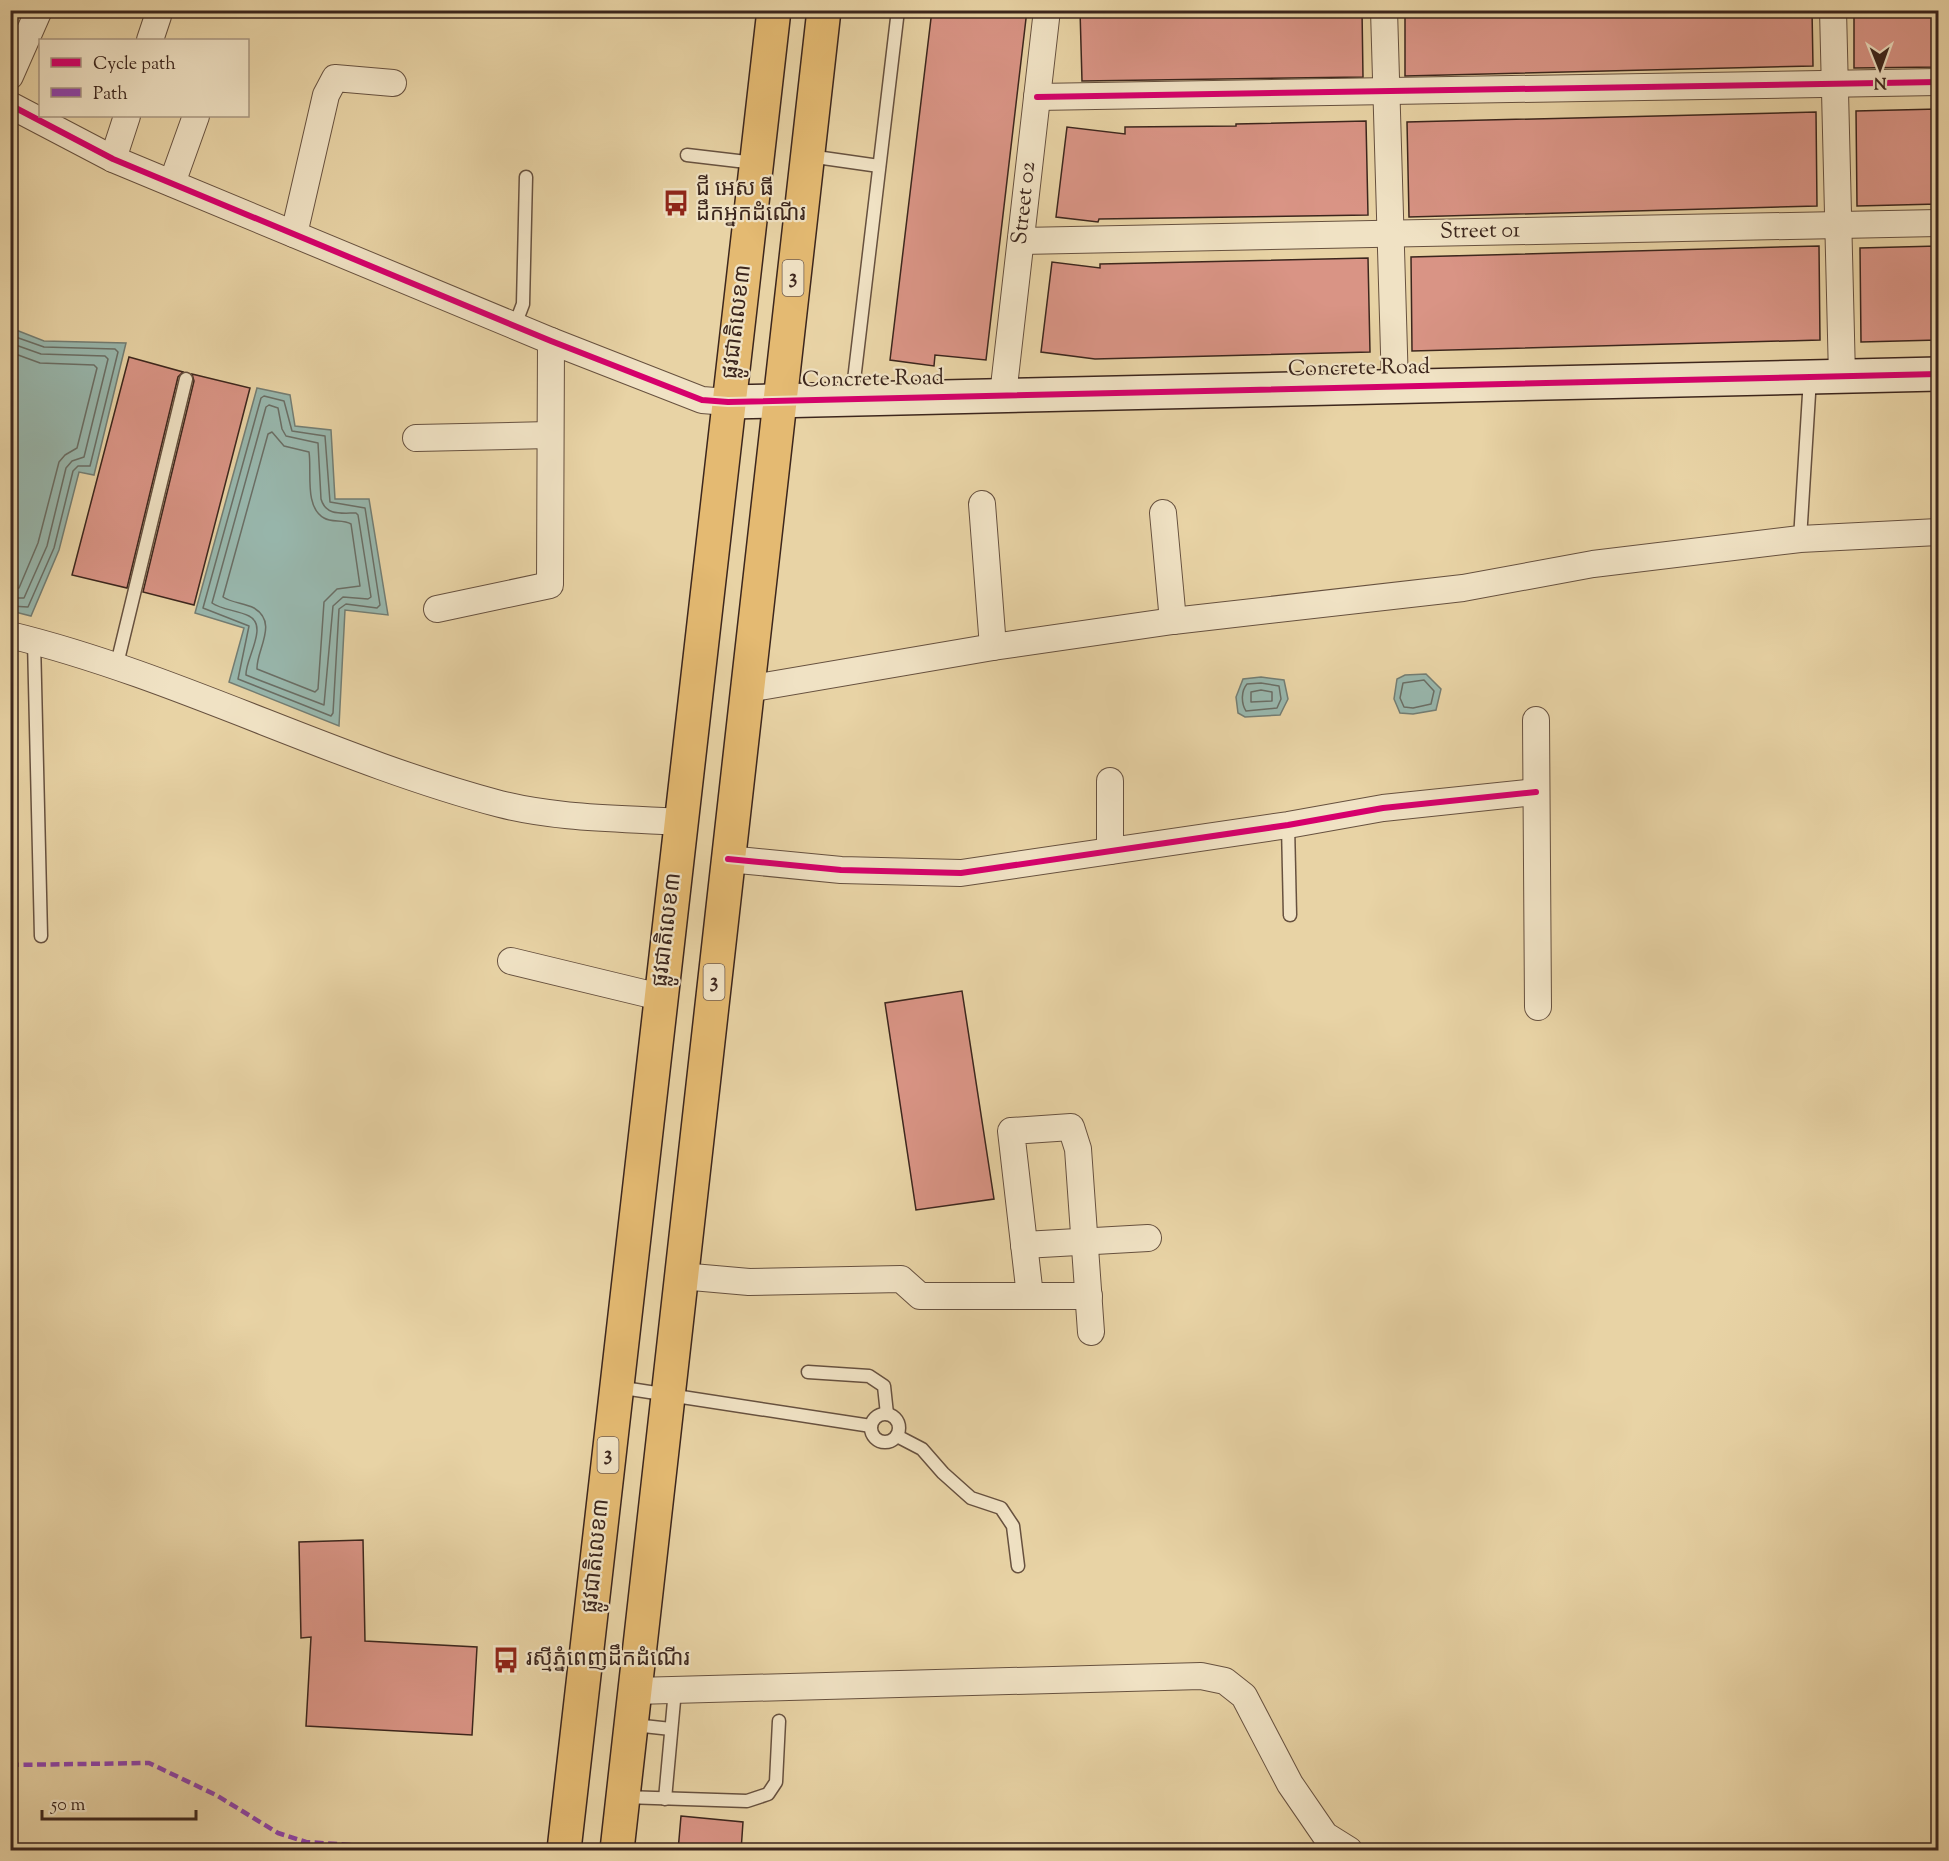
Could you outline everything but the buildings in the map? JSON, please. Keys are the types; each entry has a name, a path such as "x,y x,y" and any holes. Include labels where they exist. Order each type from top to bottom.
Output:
{"highway":[{"name":"ផ្លូវជាតិលេខ៣","path":"564,1851 774,10"},
{"name":"3","path":"617,1851 824,10"}],"street":[{"path":"10,76 39,10"},
{"name":"Street 02","path":"1004,395 1047,10"},
{"path":"1383,10 1395,386"},
{"path":"1833,10 1842,376"},
{"path":"150,39 158,16"},
{"path":"294,234 326,95 335,78 393,83"},
{"path":"1037,97 1938,82"},
{"path":"10,105 113,159 551,341 702,399 728,402"},
{"path":"113,159 127,117"},
{"path":"172,183 196,117"},
{"name":"Street 01","path":"1021,241 1938,223"},
{"path":"437,609 550,585 553,555 549,435 551,341"},
{"name":"Concrete Road","path":"728,402 1938,374"},
{"path":"416,438 549,435"},
{"path":"981,504 993,647"},
{"path":"1163,513 1173,621"},
{"path":"747,689 993,647 1173,621 1463,588 1593,564 1800,539 1938,532"},
{"path":"22,638 116,668 419,779 502,804 565,816 681,822"},
{"path":"1536,720 1538,1007"},
{"path":"1110,781 1110,851"},
{"path":"728,859 841,870 961,873 1288,825 1383,808 1536,792"},
{"path":"511,962 660,997"},
{"path":"1030,1296 1011,1131 1071,1127 1078,1149 1092,1332"},
{"path":"1024,1245 1148,1238"},
{"path":"681,1276 748,1282 901,1279 920,1296 1089,1296"},
{"path":"635,1691 1201,1676 1225,1681 1244,1696 1290,1784 1325,1835 1349,1851"}],"lane":[{"path":"852,399 897,10"},
{"path":"687,155 756,163"},
{"path":"807,156 879,166"},
{"path":"515,325 523,304 526,177"},
{"path":"1800,539 1810,377"},
{"path":"116,668 186,379"},
{"path":"22,638 40,936"},
{"path":"1288,825 1290,915"},
{"path":"808,1372 868,1376 884,1386 887,1414"},
{"path":"616,1387 668,1393 871,1426"},
{"path":"887,1414 898,1422 897,1436 892,1440 880,1441 875,1437 871,1426 877,1416 887,1414"},
{"path":"897,1436 922,1449 943,1473 971,1498 1001,1508 1013,1526 1018,1566"},
{"path":"665,1799 675,1690"},
{"path":"623,1797 747,1801 768,1794 776,1782 779,1721"},
{"path":"631,1724 671,1729"}],"water":[{"path":"11,328 44,341 126,343 94,475 79,472 59,550 31,616 11,611"},
{"path":"257,388 290,395 295,426 331,430 335,499 369,499 388,615 345,610 339,726 229,682 244,628 195,613"},
{"path":"1426,674 1441,689 1436,710 1413,714 1400,713 1394,699 1397,679 1405,675"},
{"path":"1261,677 1284,680 1288,699 1280,715 1245,717 1238,713 1236,697 1243,679"}],"marked path":[{"path":"10,1765 149,1763 216,1795 278,1833 306,1842 366,1846 373,1850"}],"cycle path":[{"path":"1037,97 1938,82"},
{"path":"10,105 113,159 551,341 702,400 728,402 1938,374"},
{"path":"728,859 841,870 961,873 1288,825 1383,808 1536,792"}],"place":[{"name":"ជី អេស ធី ដឹកអ្នកដំណើរ","path":"676,203"},
{"name":"រស្មីភ្នំពេញដឹកដំណើរ","path":"506,1660"}]}
